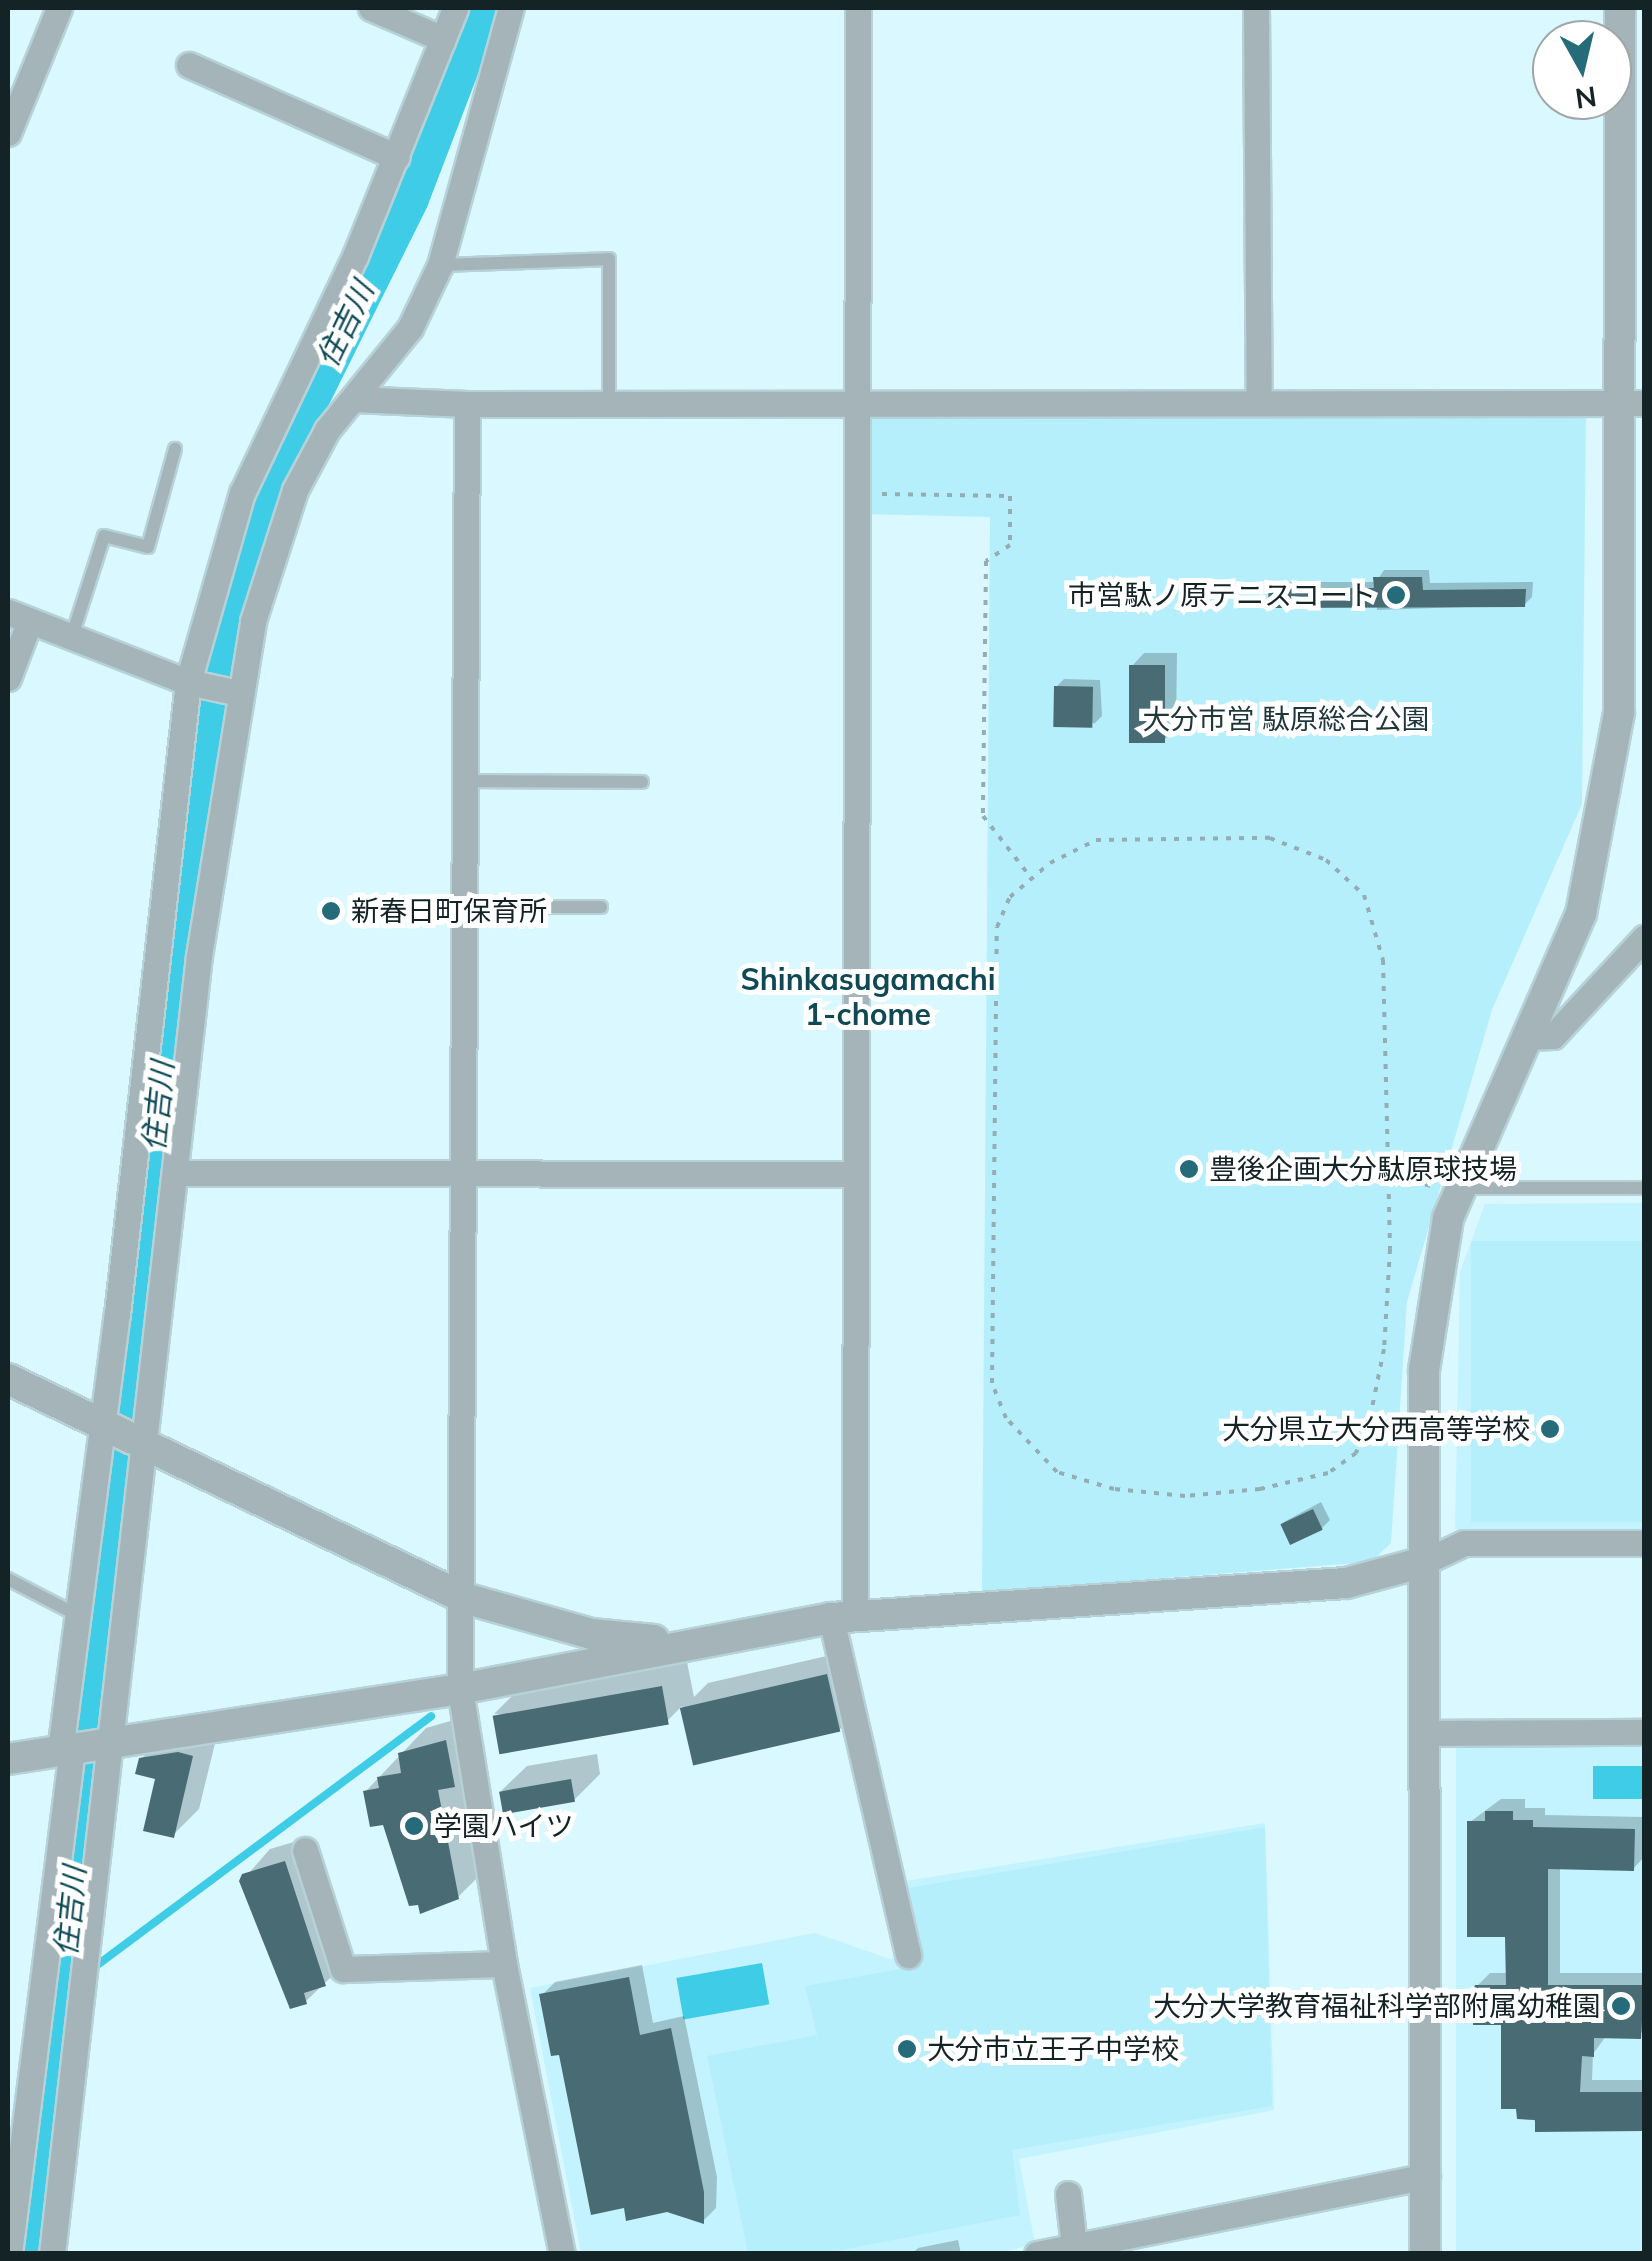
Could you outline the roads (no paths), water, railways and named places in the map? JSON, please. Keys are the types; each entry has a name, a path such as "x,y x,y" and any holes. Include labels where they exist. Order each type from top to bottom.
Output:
{"street":[{"path":"8,133 59,8"},
{"path":"371,8 443,39"},
{"path":"9,2254 12,2186 194,683 242,493 397,157 456,8"},
{"path":"52,2254 114,1742 143,1445 235,693 253,621 295,490 327,430 410,328 440,265 511,8"},
{"path":"858,8 854,1174 843,1617 908,1955"},
{"path":"1256,8 1259,402"},
{"path":"1425,2254 1426,1338 1446,1187 1582,914 1619,713 1630,403 1620,8"},
{"path":"189,65 397,157"},
{"path":"353,399 468,404 1630,403"},
{"path":"468,404 464,1598 460,1688 504,1964 562,2254"},
{"path":"8,678 18,618 194,683 235,693"},
{"path":"1524,1037 1553,1036 1644,938"},
{"path":"176,1173 854,1174"},
{"path":"8,1379 464,1598 591,1634 650,1641 758,1630"},
{"path":"8,1759 460,1688 843,1617 1346,1583 1424,1562 1464,1543 1644,1544"},
{"path":"1425,1733 1644,1732"},
{"path":"304,1850 343,1969 504,1964"},
{"path":"1037,2254 1427,2176"},
{"path":"1068,2194 1074,2246"},
{"path":"1166,2228 1172,2254"}],"lane":[{"path":"440,265 608,258 609,404"},
{"path":"71,639 104,536 148,548 176,450"},
{"path":"466,781 642,782"},
{"path":"466,907 601,906"},
{"path":"1446,1187 1644,1188"},
{"path":"8,1579 81,1617"}],"water":[{"path":"1593,1766 1644,1766 1644,1799 1593,1799"},
{"path":"762,1963 769,2004 684,2019 676,1978"}],"waterway":[{"name":"住吉川","path":"32,2254 187,842 216,674 240,572 288,440 408,198 481,8"},
{"path":"96,1966 431,1716"},
{"path":"61,1992 70,1986"}],"place":[{"name":"市営駄ノ原テニスコート","path":"1396,595"},
{"name":"新春日町保育所","path":"331,911"},
{"name":"豊後企画大分駄原球技場","path":"1189,1169"},
{"name":"大分県立大分西高等学校","path":"1550,1429"},
{"name":"学園ハイツ","path":"414,1826"},
{"name":"大分大学教育福祉科学部附属幼稚園","path":"1621,2006"},
{"name":"大分市立王子中学校","path":"907,2049"}],"district":[{"name":"Shinkasugamachi 1-chome","path":"868,996"}],"park label":[{"name":"大分市営 駄原総合公園","path":"1286,719"}]}
